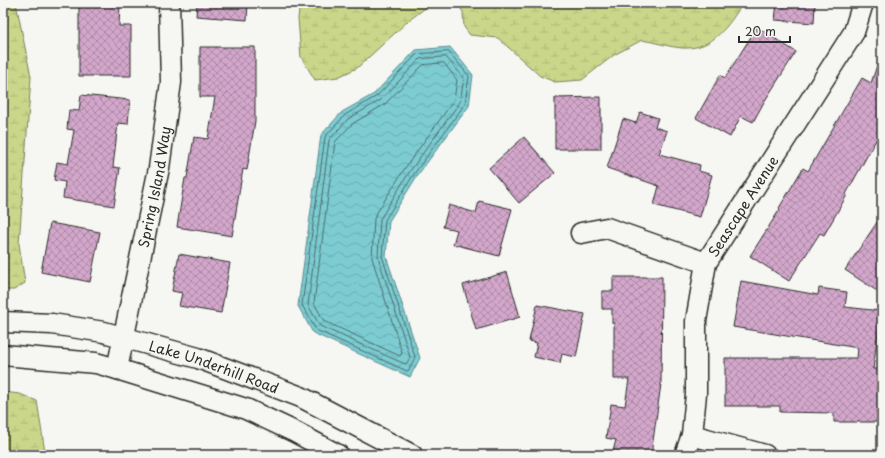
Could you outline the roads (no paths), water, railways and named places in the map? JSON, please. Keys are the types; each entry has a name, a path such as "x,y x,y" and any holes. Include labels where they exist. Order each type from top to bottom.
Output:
{"street":[{"name":"Spring Island Way","path":"116,369 124,337 160,160 171,82 169,3"},
{"name":"Seascape Avenue","path":"686,455 692,435 696,394 696,321 706,263 854,32 863,3"},
{"path":"581,233 607,228 706,263"},
{"name":"Lake Underhill Road","path":"3,322 52,324 104,332 198,358 301,397 412,455"},
{"path":"3,355 96,364 116,369 246,409 338,455"},
{"path":"692,435 765,455"}],"water":[{"path":"450,47 473,75 469,106 417,176 389,221 386,256 420,358 410,377 313,333 298,306 321,135 342,112 374,94 416,50"}]}
